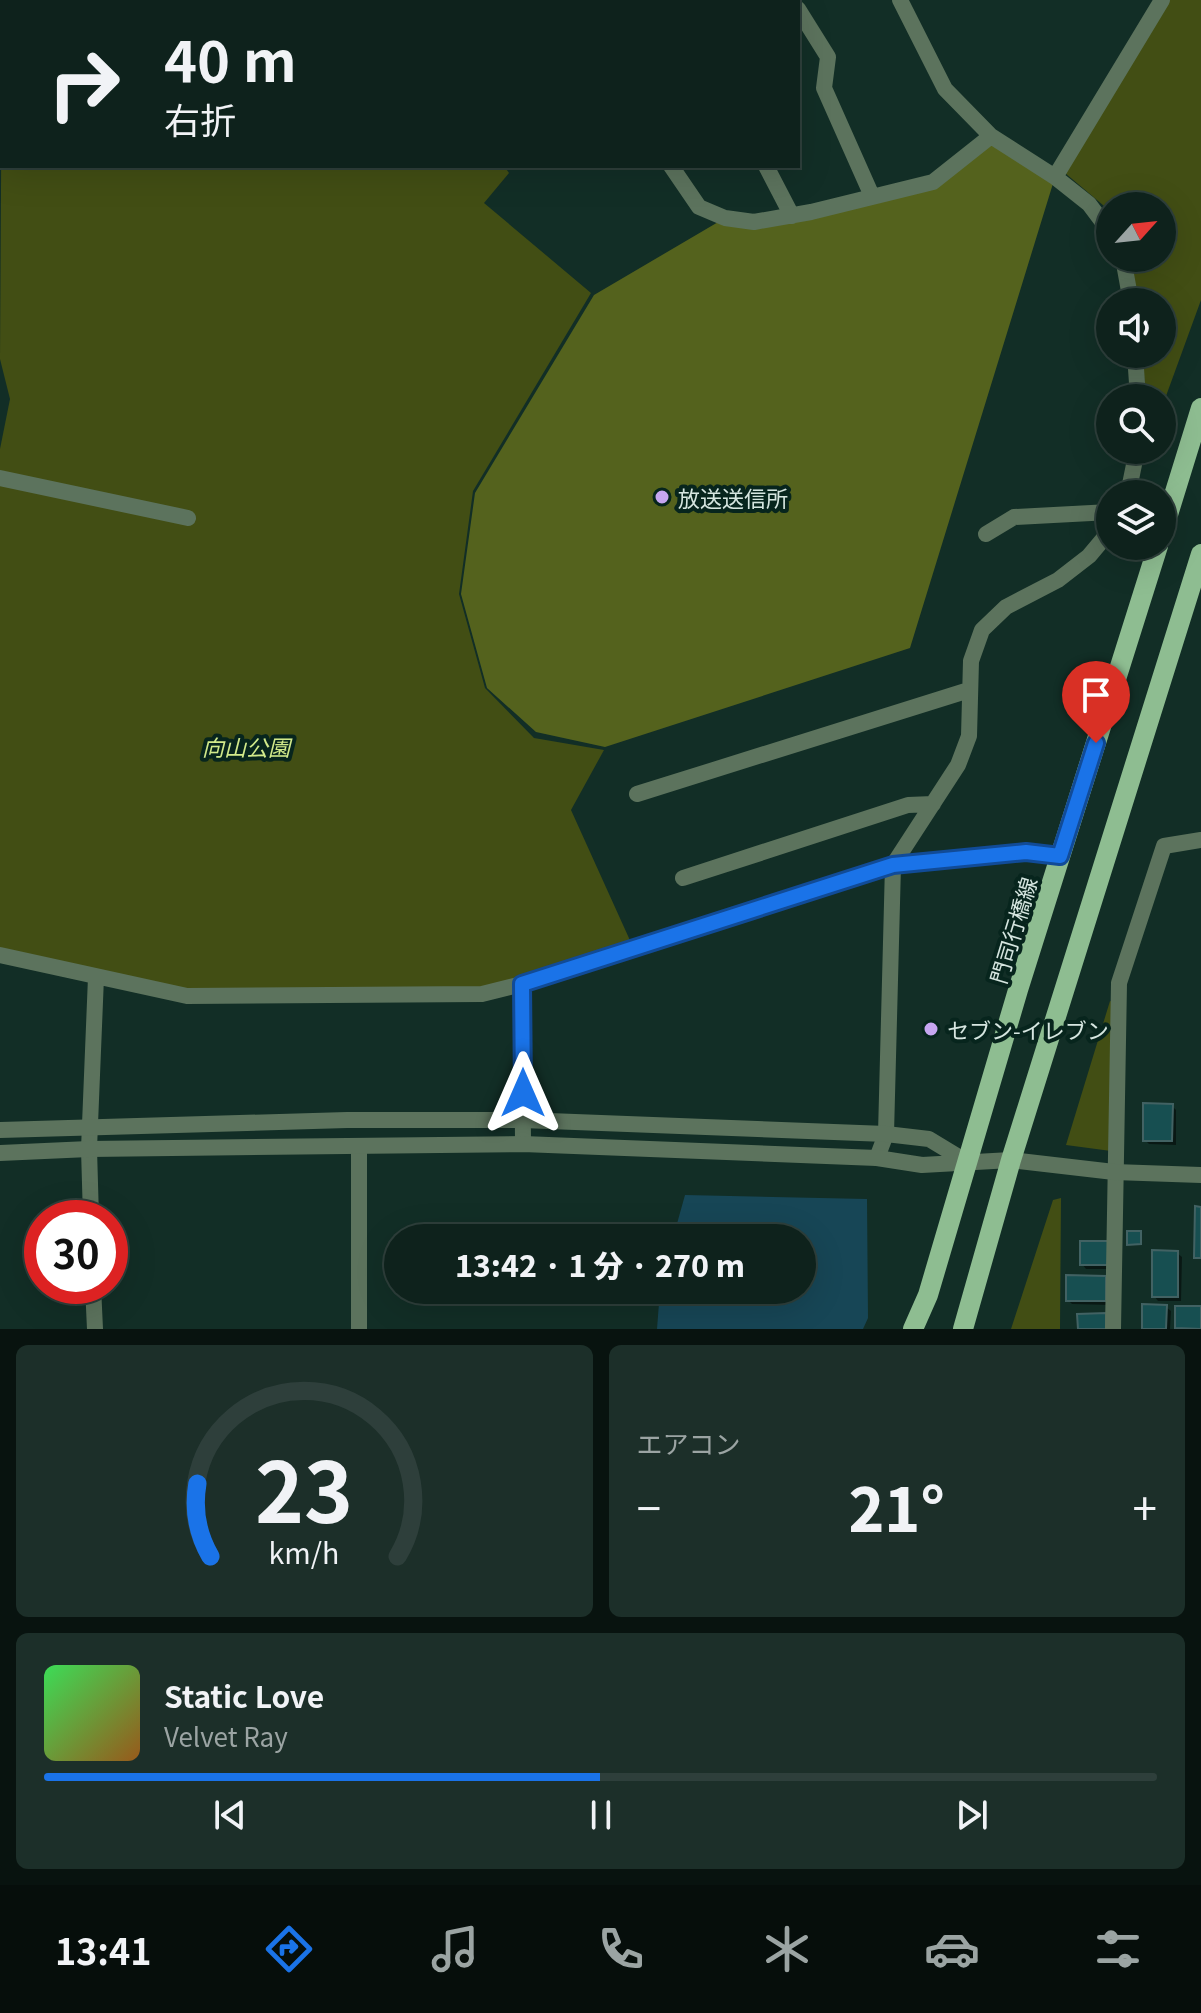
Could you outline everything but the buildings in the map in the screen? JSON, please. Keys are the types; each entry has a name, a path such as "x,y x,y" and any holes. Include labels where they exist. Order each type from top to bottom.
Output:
{"main road":[{"path":"1176,489 1201,408"},
{"path":"963,1329 1011,1160 1201,554"},
{"name":"門司行橋線","path":"913,1329 928,1295 1060,856 1154,560"}],"street":[{"path":"900,0 945,89 991,136 1055,177 1096,213"},
{"path":"1055,177 1162,0"},
{"path":"800,12 828,57 824,88 872,196"},
{"path":"672,168 699,207 725,218 754,222 792,216 933,182 991,136"},
{"path":"767,168 792,216"},
{"path":"0,478 188,518"},
{"path":"986,534 1014,517 1096,513"},
{"path":"877,1158 886,1134 893,865 958,765 969,736 971,661 982,630 1006,607 1058,580 1096,548"},
{"path":"637,794 969,690"},
{"path":"683,878 908,805 933,804"},
{"path":"1113,1329 1119,983 1164,846 1201,840"},
{"path":"0,955 187,996 482,994 522,984 893,865 1026,852 1060,856"},
{"path":"90,1200 89,1149 96,977"},
{"path":"522,984 523,1144"},
{"path":"0,1130 347,1120 523,1120 886,1134 929,1139 967,1162"},
{"path":"0,1153 89,1149 523,1144 877,1158 922,1165 1011,1160 1114,1172 1201,1175"},
{"path":"359,1146 359,1329"},
{"path":"94,1304 95,1329"}],"green space":[{"path":"1166,0 1201,0 1201,300 1170,384 1145,384 1143,368 1176,368 1176,288 1134,288 1133,272 1176,272 1176,192 1096,192 1096,199 1065,173"},
{"path":"991,136 1055,177 910,648 605,747 536,732 487,688 461,594 475,493 594,295 725,218 754,222 933,182"},
{"name":"向山公園","path":"1,168 505,168 509,173 484,203 591,293 473,491 459,594 485,688 534,738 604,750 571,810 633,947 482,994 187,996 0,955 0,449 10,399 0,359"},
{"path":"1110,1001 1116,1003 1111,1151 1066,1145"},
{"path":"1061,1198 1060,1329 1011,1329 1053,1200"}],"water":[{"path":"685,1195 867,1199 868,1318 863,1329 657,1329 659,1304 816,1304 816,1224 677,1224"}],"place":[{"name":"放送送信所","path":"662,497"},
{"name":"セブン-イレブン","path":"931,1029"}],"route":[{"path":"523,1093 522,984 893,865 1026,852 1060,856 1096,743"}]}
